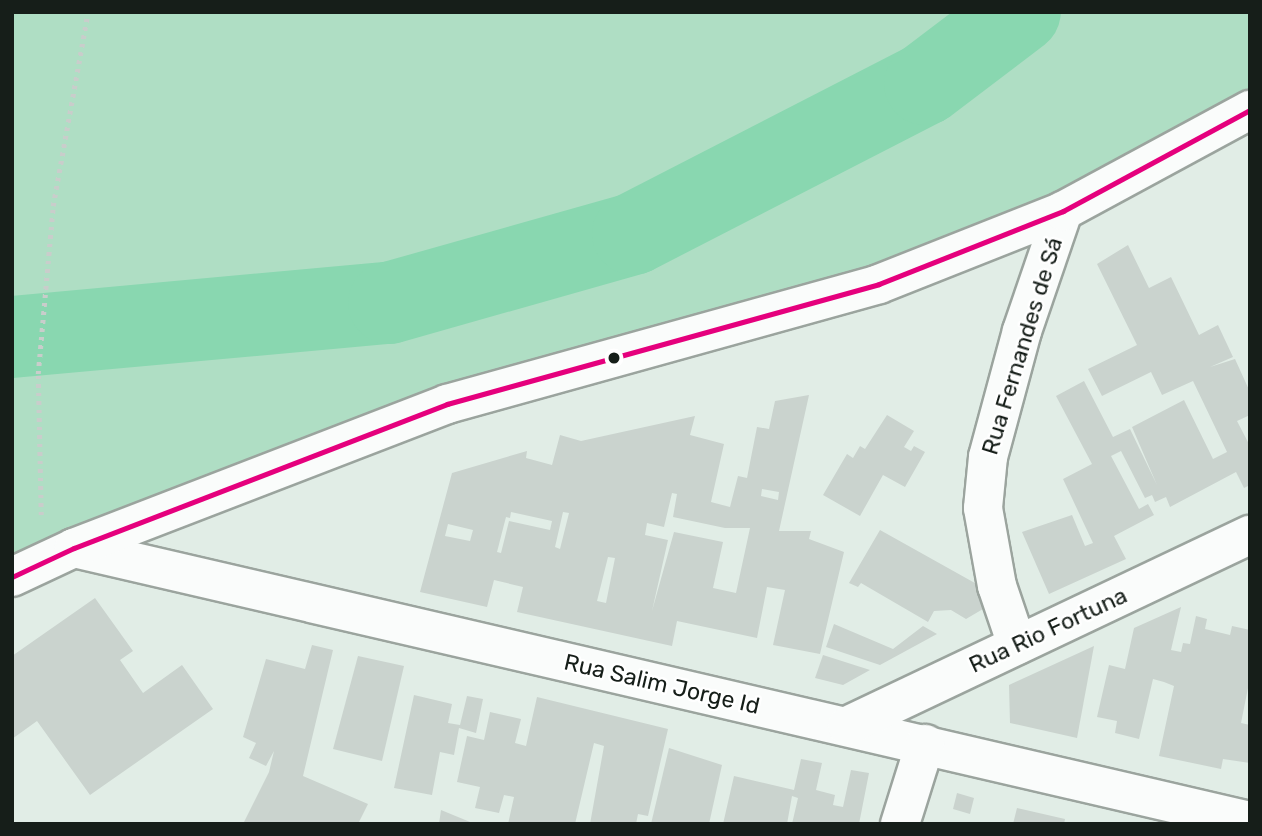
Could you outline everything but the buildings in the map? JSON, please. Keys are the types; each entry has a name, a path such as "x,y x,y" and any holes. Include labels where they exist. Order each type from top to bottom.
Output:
{"street":[{"path":"43,563 447,404 878,284 1063,211 1250,110"},
{"name":"Rua Fernandes de Sá","path":"1017,645 997,586 983,508 988,457 1022,331 1063,211"},
{"name":"Rua Rio Fortuna","path":"847,726 1250,535"},
{"name":"Rua Salim Jorge Id","path":"43,563 847,726 1250,821"},
{"path":"900,824 925,744"}],"path":[{"path":"43,563 38,374 53,206 89,12"}],"green space":[{"path":"12,12 1250,12 1250,117 1087,207 564,382 30,575 12,551"}],"waterway":[{"path":"12,337 389,303 633,234 925,84 1020,12"}],"transit line":[{"path":"12,577 74,548 447,404 879,284 1063,211 1250,110"}]}
